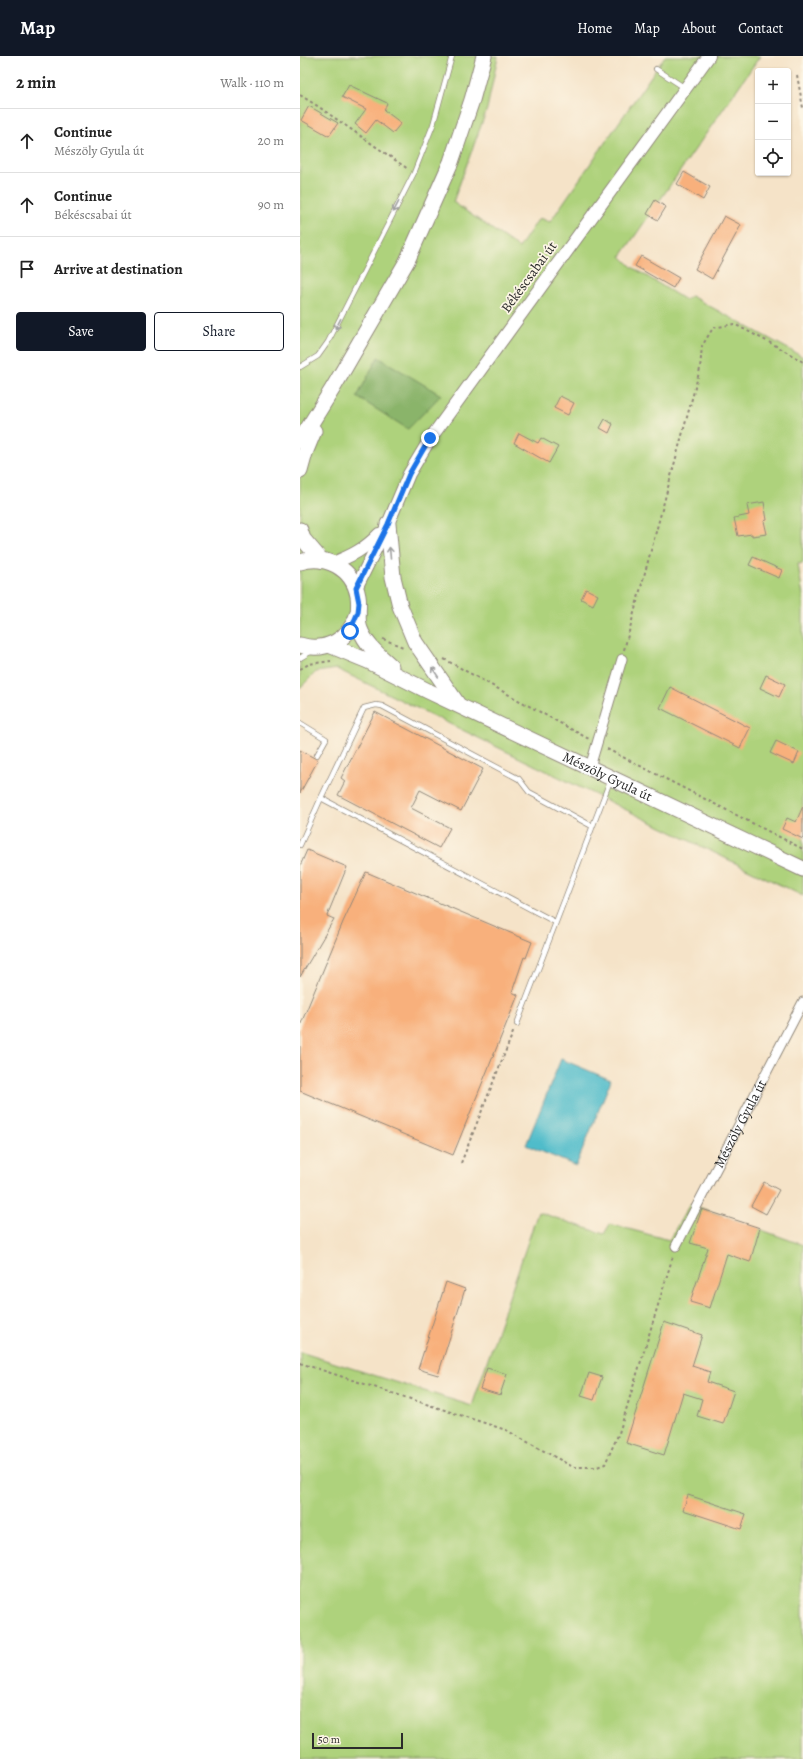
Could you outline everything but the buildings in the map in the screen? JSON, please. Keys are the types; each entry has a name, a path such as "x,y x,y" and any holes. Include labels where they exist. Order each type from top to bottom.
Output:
{"main road":[{"path":"300,442 407,261 451,162 472,100 484,56"},
{"path":"300,471 305,453 333,388"},
{"path":"388,524 393,577 400,606 415,642 458,704"},
{"name":"Mészöly Gyula út","path":"300,530 303,539 327,561 347,573 356,588 359,603 359,628 374,651 412,683"},
{"path":"300,562 306,560 327,561"},
{"name":"Mészöly Gyula út","path":"324,647 337,642 350,631 358,612"},
{"name":"Mészöly Gyula út","path":"300,645 308,647 324,647 368,661 803,869"}],"street":[{"name":"Békéscsabai út","path":"356,588 388,524 409,474 430,438 709,56"},
{"name":"Békéscsabai út","path":"327,561 353,555 364,548 388,524"},
{"path":"590,767 622,659"},
{"name":"Mészöly Gyula út","path":"676,1246 803,1002"}],"lane":[{"path":"300,367 314,360 326,346 414,173 433,125 452,56"},
{"path":"656,69 686,89"},
{"path":"300,658 324,647"},
{"path":"300,846 320,798 364,708 376,704 519,778 529,792 592,826"},
{"path":"300,723 326,739 317,755"},
{"path":"517,1024 554,922 611,778"},
{"path":"320,798 554,922"}],"path":[{"path":"797,75 803,108"},
{"path":"300,96 319,107 414,173"},
{"path":"622,659 700,369 702,346 713,328 734,324 803,362"},
{"path":"380,638 398,647 406,648 415,642"},
{"path":"438,655 597,744 803,850"},
{"path":"461,1163 517,1024"},
{"path":"300,1363 506,1430 573,1468 597,1467 605,1464 618,1433 676,1246"}],"green space":[{"path":"300,56 498,56 487,109 453,202 519,248 539,218 550,222 665,56 760,56 621,256 632,267 685,300 691,296 803,357 803,563 798,564 803,596 803,896 337,669 316,672 300,688"},
{"path":"378,357 441,395 408,429 357,397"},
{"path":"690,1204 803,1245 803,1759 300,1759 300,1352 472,1406 538,1212 604,1234 610,1224 669,1240"}],"water":[{"path":"561,1059 611,1080 576,1166 526,1145"}],"route":[{"path":"350,631 358,612 359,603 356,588 388,524 409,474 430,438"}]}
